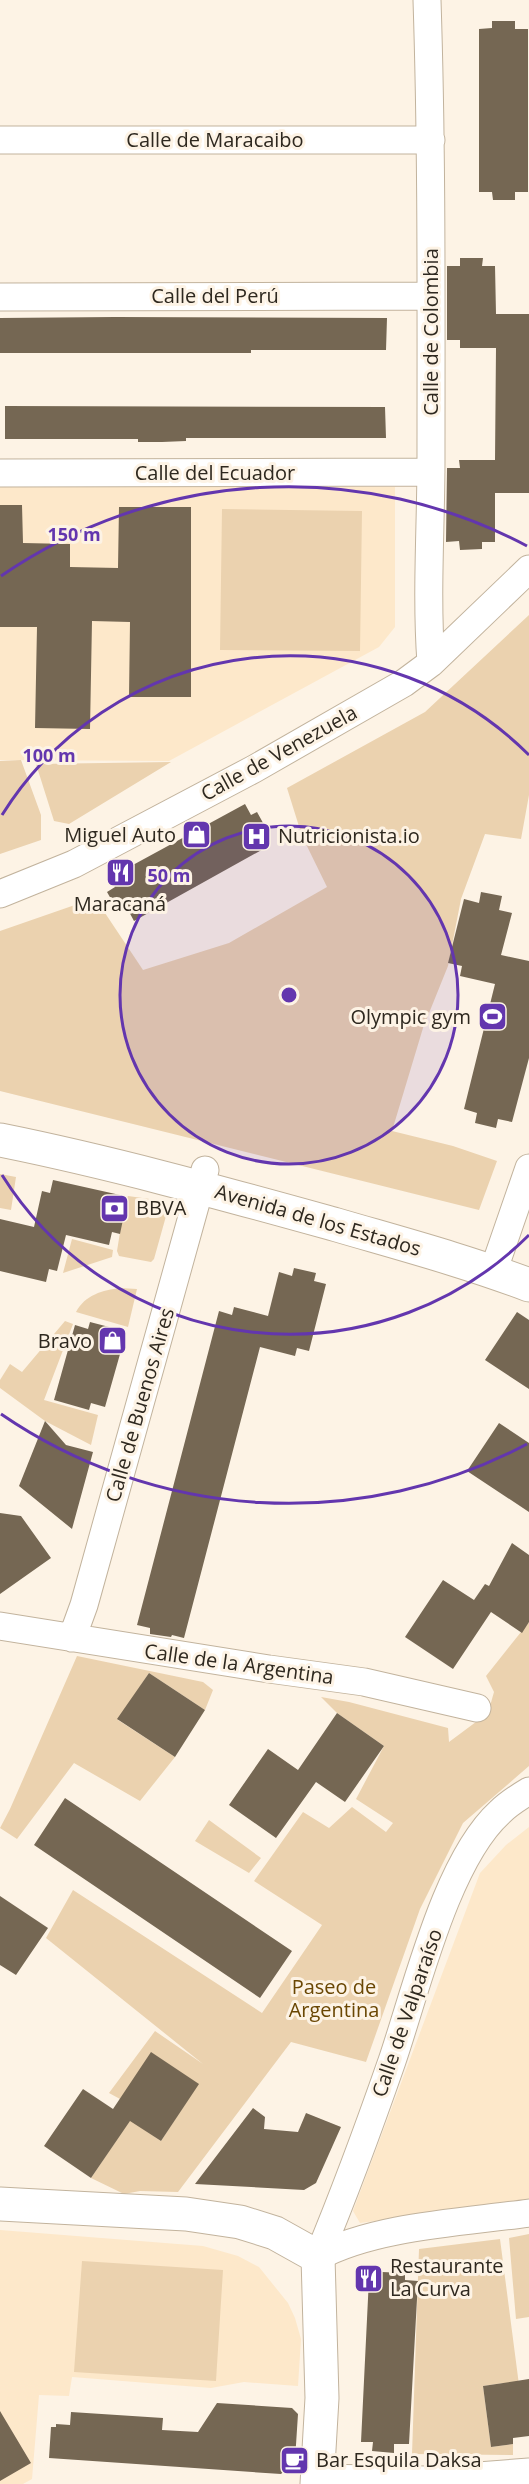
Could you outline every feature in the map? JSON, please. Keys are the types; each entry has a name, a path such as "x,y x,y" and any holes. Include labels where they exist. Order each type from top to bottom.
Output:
{"street":[{"name":"Calle de Colombia","path":"427,0 431,140 431,472 428,621 431,663"},
{"name":"Calle de Maracaibo","path":"0,140 431,140"},
{"name":"Calle del Perú","path":"0,297 431,296"},
{"name":"Calle del Ecuador","path":"0,473 431,472"},
{"name":"Calle de Venezuela","path":"0,894 74,864 254,769 404,683 431,663 529,569"},
{"name":"Avenida de los Estados","path":"0,1123 203,1179 447,1256 508,1262 529,1285"},
{"name":"Avenida de los Estados","path":"0,1140 203,1179"},
{"path":"508,1262 529,1168"},
{"name":"Calle de Buenos Aires","path":"72,1638 84,1605 203,1179"},
{"name":"Calle de la Argentina","path":"0,1626 364,1682 477,1707"},
{"name":"Calle de Valparaíso","path":"318,2257 345,2194 451,1889 484,1830 499,1812 529,1791"},
{"path":"0,2204 186,2214 240,2222 275,2233 318,2257"},
{"path":"318,2257 338,2246 390,2232 529,2213"},
{"path":"318,2257 322,2398 318,2481 426,2480 529,2472"}],"shaded area":[{"path":"0,484 395,487 395,627 379,647 169,761 0,760"},
{"path":"529,1827 529,2200 360,2223 353,2211 480,1873 506,1845"},
{"path":"0,2230 203,2246 238,2256 259,2267 288,2303 295,2318 301,2339 298,2386 244,2382 211,2388 72,2377 69,2396 39,2395 32,2479 23,2484 0,2484"}],"green space":[{"path":"222,509 362,511 360,651 220,650"},
{"path":"529,615 529,795 521,839 485,834 461,899 448,966 423,1028 392,1131 453,1146 497,1161 479,1210 0,1091 0,931 95,898 143,970 229,943 327,887 302,836 287,788 425,712"},
{"path":"21,760 41,815 41,840 0,854 0,761"},
{"path":"171,762 69,824 54,821 36,764"},
{"path":"0,1174 16,1177 11,1210 0,1208"},
{"path":"128,1196 164,1201 168,1209 154,1259 151,1262 119,1256 117,1251 125,1201"},
{"path":"72,1239 113,1250 112,1257 63,1273"},
{"path":"120,1288 137,1289 128,1327 76,1312 89,1297"},
{"path":"65,1321 73,1324 44,1400 98,1415 91,1445 45,1421 0,1388 0,1380 10,1364 22,1372"},
{"name":"Paseo de Argentina","path":"529,1622 529,1766 463,1823 420,1909 366,2062 291,2042 178,2192 140,2191 124,2194 91,2178 130,2120 161,2141 198,2084 120,2099 109,2093 155,2031 203,2064 46,1938 73,1890 262,2013 322,1925 254,1881 303,1812 329,1828 352,1807 386,1832 393,1823 356,1799 384,1746 337,1713 321,1697 448,1728 449,1742 488,1713 494,1692 486,1676"},
{"path":"77,1656 203,1682 213,1690 205,1710 149,1673 118,1720 175,1757 140,1801 74,1763 17,1839 0,1828"},
{"path":"209,1820 261,1858 249,1873 195,1841"},
{"path":"529,2234 529,2317 516,2319 509,2238"},
{"path":"500,2239 519,2385 503,2383 483,2386 491,2447 513,2444 513,2455 412,2454 419,2249"},
{"path":"82,2261 223,2270 216,2381 74,2372"}],"building":[{"path":"492,21 515,21 515,29 528,29 528,192 515,192 515,200 493,200 492,192 479,192 479,29 492,28"},
{"path":"460,258 483,258 482,266 495,266 496,314 529,314 529,493 495,493 495,542 482,542 482,549 460,550 459,541 446,542 447,468 460,468 459,460 495,460 496,348 460,348 460,340 447,340 447,266 460,266"},
{"path":"0,318 387,318 386,350 251,350 251,353 0,353"},
{"path":"5,406 385,407 386,438 186,438 186,441 162,442 138,442 138,439 5,439"},
{"path":"0,505 22,505 23,543 70,544 70,567 118,568 119,507 191,507 191,697 129,697 130,622 92,621 90,729 35,728 37,627 0,627"},
{"path":"245,804 251,815 257,812 267,830 260,834 267,847 134,921 127,908 119,913 107,892 115,887 109,878"},
{"path":"481,892 502,896 499,910 512,913 501,955 529,961 529,1058 512,1122 498,1119 496,1128 475,1123 477,1113 464,1109 495,984 460,976 462,966 448,963 464,899 479,903"},
{"path":"53,1180 120,1195 118,1208 125,1210 120,1234 112,1232 109,1245 66,1235 57,1271 49,1269 46,1282 0,1271 0,1219 34,1227 42,1191 50,1193"},
{"path":"294,1268 316,1273 314,1281 326,1284 309,1351 297,1348 295,1356 260,1347 184,1638 150,1634 150,1628 137,1625 219,1311 232,1315 234,1307 268,1316 279,1272 292,1276"},
{"path":"517,1312 529,1320 529,1389 485,1360"},
{"path":"90,1322 113,1328 111,1336 124,1340 105,1407 91,1403 89,1410 54,1400 75,1325 88,1329"},
{"path":"45,1421 66,1445 93,1452 72,1529 19,1486"},
{"path":"499,1423 529,1443 529,1512 467,1471"},
{"path":"0,1513 21,1516 51,1558 0,1594"},
{"path":"512,1543 529,1555 529,1622 522,1633 491,1612 453,1669 405,1637 443,1580 474,1600 485,1584 489,1586"},
{"path":"149,1673 205,1710 175,1757 117,1719"},
{"path":"337,1713 384,1746 345,1802 316,1782 276,1838 229,1805 268,1749 298,1770"},
{"path":"65,1798 292,1951 260,1998 34,1845"},
{"path":"0,1896 48,1928 16,1975 0,1965"},
{"path":"151,2052 199,2084 161,2141 130,2121 91,2178 44,2146 83,2089 113,2109"},
{"path":"253,2108 265,2117 264,2129 298,2132 306,2113 341,2127 316,2183 304,2190 195,2184"},
{"path":"382,2272 405,2273 405,2280 418,2281 409,2444 394,2444 394,2453 372,2451 373,2442 361,2442 369,2278 381,2279"},
{"path":"529,2379 529,2436 513,2438 513,2444 491,2447 483,2386"},
{"path":"217,2403 292,2408 298,2414 295,2460 281,2474 49,2458 51,2427 56,2427 56,2424 70,2425 71,2412 163,2418 162,2430 198,2432"},
{"path":"0,2411 31,2463 0,2481"}],"place":[{"name":"Miguel Auto","path":"197,835"},
{"name":"Nutricionista.io","path":"257,836"},
{"name":"Maracaná","path":"120,873"},
{"name":"Olympic gym","path":"492,1017"},
{"name":"BBVA","path":"115,1208"},
{"name":"Bravo","path":"113,1341"},
{"name":"Restaurante La Curva","path":"369,2278"},
{"name":"Bar Esquila Daksa","path":"295,2460"}]}
